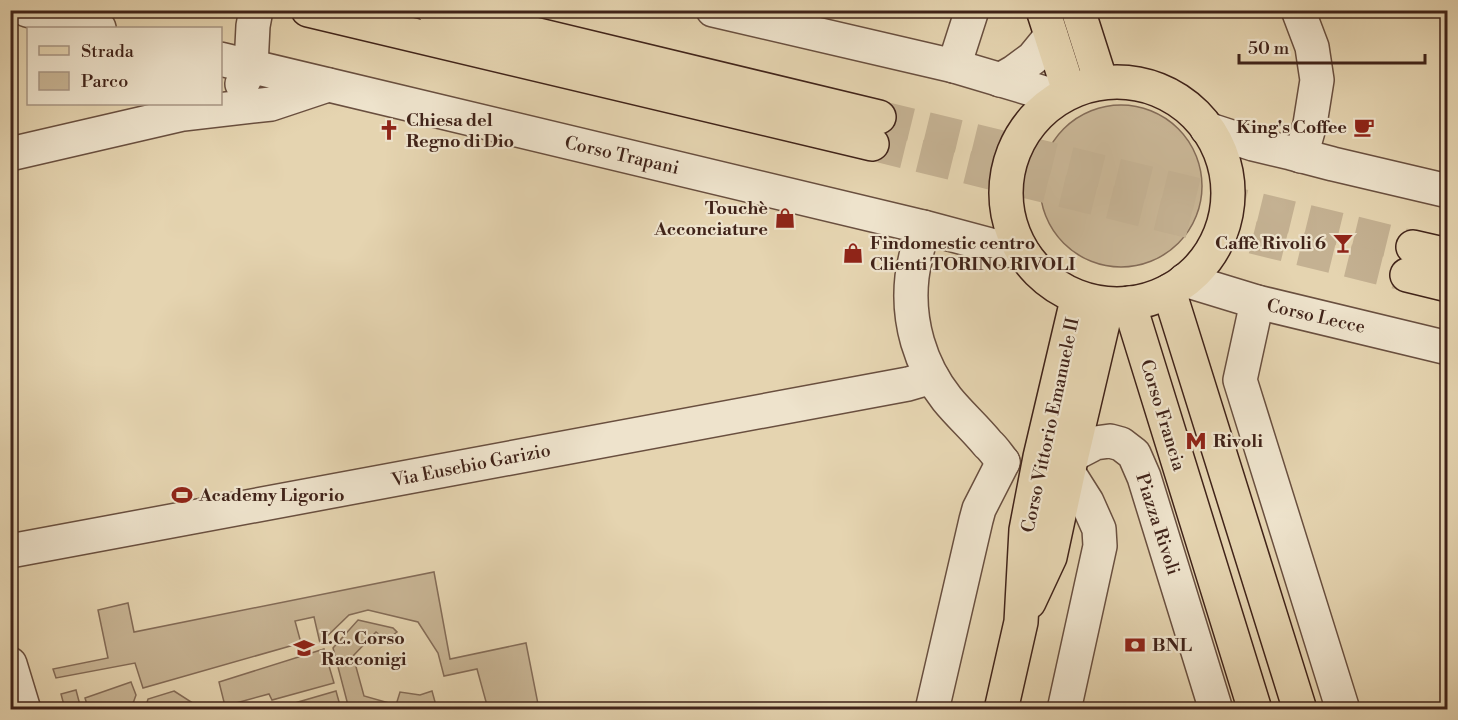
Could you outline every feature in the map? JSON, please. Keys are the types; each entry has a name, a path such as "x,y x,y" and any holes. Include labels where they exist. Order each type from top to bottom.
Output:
{"main road":[{"path":"308,10 876,130 434,10"},
{"path":"1078,10 1101,82"},
{"path":"1047,23 1063,94"},
{"path":"1101,82 1134,82 1165,92 1192,111 1207,129 1220,151 1225,167 1228,196 1223,225 1211,252 1199,267 1177,286 1150,299 1104,303 1046,278 1024,254 1014,236 1008,217 1005,184 1013,151 1030,122 1063,94 1101,82"},
{"path":"1448,255 1410,261 1448,285"},
{"path":"1177,286 1234,500 1300,710"},
{"name":"Corso Vittorio Emanuele II","path":"1001,710 1021,622 1026,530 1040,456 1104,303"},
{"name":"Corso Vittorio Emanuele II","path":"1021,622 1050,557 1104,303"},
{"name":"Corso Francia","path":"1104,303 1197,526 1255,710"}],"street":[{"path":"27,10 95,27"},
{"path":"222,97 240,86 236,62 253,26 256,10"},
{"path":"713,10 1063,94"},
{"path":"954,66 972,10"},
{"path":"1301,156 1310,124 1317,80 1304,12"},
{"path":"1000,80 1033,58 1047,23"},
{"name":"Corso Trapani","path":"236,62 923,227 1024,254"},
{"path":"10,154 194,109 271,104 328,85"},
{"path":"1207,129 1253,144 1448,191"},
{"path":"923,227 912,277 911,297 912,317 920,348 932,377 947,400 1002,462"},
{"name":"Corso Lecce","path":"1177,286 1257,302 1448,348"},
{"path":"1220,451 1240,380 1257,302"},
{"name":"Via Eusebio Garizio","path":"10,551 884,388 932,377"},
{"path":"1240,380 1343,710"},
{"name":"Piazza Rivoli","path":"1070,464 1095,443 1110,441 1121,444 1134,454 1144,477 1180,592"},
{"path":"1002,462 1040,456"},
{"path":"933,710 979,509 1002,462"},
{"name":"Corso Vittorio Emanuele II","path":"1064,710 1100,546 1099,529 1070,464"},
{"path":"1234,500 1255,516 1287,533"},
{"path":"1197,526 1180,592 1216,710"},
{"path":"10,664 24,710"}],"green space":[{"path":"1121,105 1137,106 1152,111 1179,128 1196,155 1201,170 1201,202 1196,217 1179,244 1152,261 1137,266 1121,267 1105,266 1090,261 1063,244 1046,217 1041,202 1040,186 1041,170 1046,155 1063,128 1090,111 1105,106"},
{"path":"434,572 450,659 526,643 539,709 488,709 477,669 444,676 438,653 418,622 368,610 349,615 320,643 314,617 295,621 301,643 143,688 135,663 56,678 53,669 108,658 98,610 128,603 134,632"},
{"path":"358,620 393,628 397,632 386,640 376,632 353,656 364,696 396,705 400,692 420,695 432,691 437,709 349,709 333,648"},
{"path":"324,649 334,683 272,700 269,694 225,706 219,682"},
{"path":"131,682 136,695 131,709 88,708 85,698"},
{"path":"76,690 81,709 65,709 61,694"},
{"path":"174,691 196,705 195,709 145,709 148,699"},
{"path":"336,691 341,709 274,709"}],"tunnel":[{"path":"879,117 1413,247"},
{"path":"872,144 1407,275"}],"place":[{"name":"King's Coffee","path":"1364,127"},
{"name":"Chiesa del Regno di Dio","path":"389,130"},
{"name":"Touchè Acconciature","path":"785,218"},
{"name":"Caffè Rivoli 6","path":"1343,243"},
{"name":"Findomestic centro Clienti TORINO RIVOLI","path":"853,253"},
{"name":"Rivoli","path":"1196,441"},
{"name":"Academy Ligorio","path":"182,495"},
{"name":"BNL","path":"1135,645"},
{"name":"I.C. Corso Racconigi","path":"304,648"}]}
